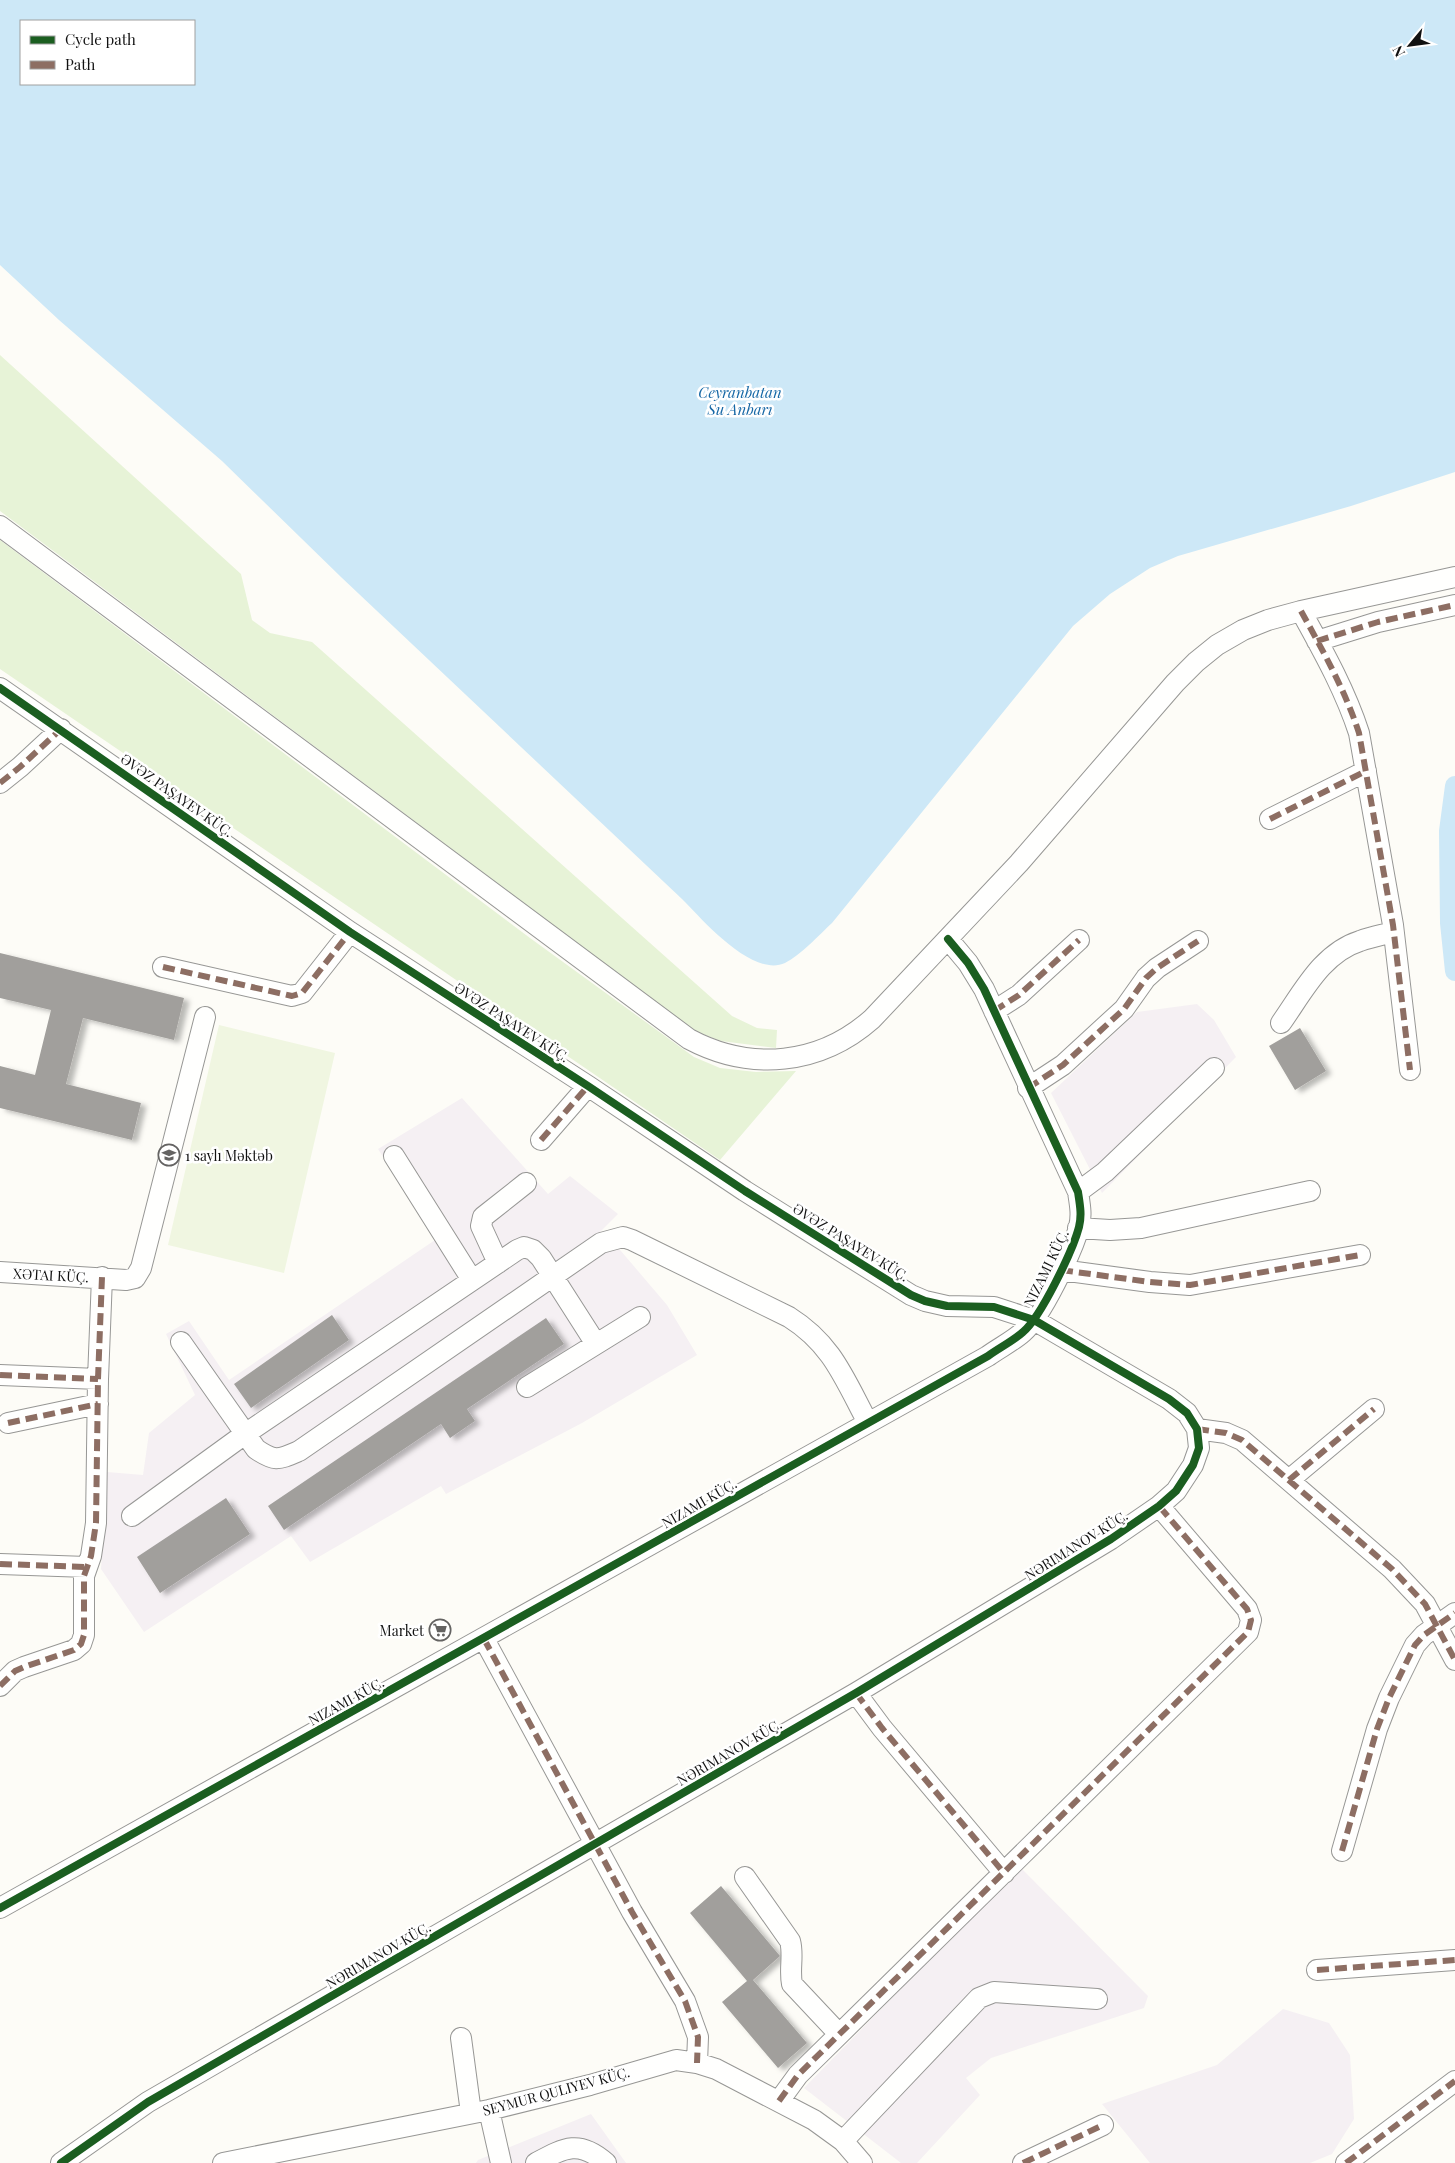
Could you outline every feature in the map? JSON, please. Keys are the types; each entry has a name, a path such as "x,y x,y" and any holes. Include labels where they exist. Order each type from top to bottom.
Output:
{"street":[{"path":"0,526 681,1033 709,1050 750,1060 781,1059 824,1050 857,1032 872,1019 1019,863 1175,683 1217,645 1244,630 1302,611 1455,577"},
{"path":"1317,641 1378,622 1455,605"},
{"path":"1302,611 1351,708 1359,733 1393,932 1410,1070"},
{"name":"ƏVƏZ PAŞAYEV KÜÇ.","path":"0,688 350,932 588,1086 745,1191 911,1295 925,1301 947,1306 994,1308 1034,1320"},
{"path":"0,783 61,729"},
{"path":"1270,819 1366,771"},
{"path":"163,967 292,996 302,993 350,932"},
{"path":"1282,1023 1318,969 1336,952 1358,941 1393,932"},
{"name":"NIZAMI KÜÇ.","path":"0,1908 868,1421 988,1356 1023,1333 1034,1320 1061,1270 1078,1228 1081,1210 1078,1192 1028,1088 984,988 968,963 948,939"},
{"path":"994,1011 1019,995 1079,940"},
{"path":"1028,1088 1063,1066 1117,1015 1134,997 1146,978 1157,968 1198,942"},
{"name":"XƏTAI KÜÇ.","path":"0,1272 126,1280 135,1278 141,1268 205,1017"},
{"path":"1078,1192 1106,1172 1214,1068"},
{"path":"541,1140 588,1086"},
{"path":"394,1156 472,1280"},
{"path":"498,1263 481,1226 483,1217 526,1183"},
{"path":"1078,1228 1110,1230 1141,1228 1310,1191"},
{"path":"181,1342 256,1449 268,1458 279,1460 299,1451 601,1243 623,1237 789,1316 806,1327 828,1350 868,1421"},
{"path":"132,1516 245,1434 472,1280 524,1247 533,1250 554,1276 596,1344"},
{"path":"1061,1270 1150,1282 1190,1285 1360,1255"},
{"path":"0,1686 15,1672 24,1667 74,1650 81,1644 84,1635 84,1587 96,1523 98,1379 102,1277"},
{"path":"528,1387 640,1317"},
{"path":"1034,1320 1169,1399 1187,1413 1196,1429 1226,1432 1242,1440 1392,1569 1425,1604 1455,1660"},
{"path":"0,1375 98,1379"},
{"path":"8,1423 98,1404"},
{"path":"1289,1480 1374,1409"},
{"name":"NƏRIMANOV KÜÇ.","path":"61,2163 148,2102 856,1693 1111,1539 1159,1506 1176,1491 1193,1465 1198,1448 1196,1429"},
{"path":"779,2101 798,2075 839,2034 1248,1632 1251,1620 1247,1609 1159,1506"},
{"path":"0,1564 87,1567"},
{"path":"1342,1851 1376,1729 1389,1698 1415,1645 1424,1635 1455,1614"},
{"path":"484,1638 597,1844 632,1912 685,2001 698,2037 697,2063"},
{"path":"856,1693 882,1728 1004,1873"},
{"path":"745,1877 790,1941 792,1949 790,1977 792,1984 839,2034"},
{"path":"1318,1970 1455,1960"},
{"path":"843,2141 979,1998 994,1992 1097,1999"},
{"path":"461,2038 480,2111 501,2163"},
{"name":"SEYMUR QULIYEV KÜÇ.","path":"223,2163 480,2111 580,2087 676,2060 697,2063 716,2069 821,2124 843,2141 862,2163"},
{"path":"1346,2163 1455,2081"},
{"path":"1023,2163 1103,2125"},
{"path":"536,2163 555,2152 579,2147 594,2152 606,2163"}],"shaded area":[{"path":"1197,1004 1214,1020 1236,1057 1102,1193 1051,1093 1137,1012"},
{"path":"462,1098 548,1194 570,1176 618,1214 593,1239 615,1244 667,1305 697,1355 582,1423 446,1494 441,1486 310,1562 291,1536 144,1632 101,1569 107,1472 143,1475 149,1433 195,1395 166,1334 189,1321 229,1380 435,1240 378,1149"},
{"path":"1020,1867 1148,1996 1144,2008 991,2058 966,2078 980,2095 917,2163 901,2163 804,2088"},
{"path":"1283,2009 1329,2023 1350,2055 1354,2119 1332,2154 1310,2163 1150,2163 1102,2104 1217,2065"},
{"path":"591,2114 626,2163 476,2163 478,2160"}],"green space":[{"path":"0,355 241,574 252,620 270,633 312,642 732,1016 757,1028 777,1030 776,1048 721,1041 695,1031 0,511"},
{"path":"0,540 530,938 694,1057 720,1068 756,1072 796,1071 720,1160 0,669"},
{"path":"219,1025 335,1053 284,1273 168,1245"}],"water":[{"name":"Ceyranbatan Su Anbarı","path":"0,0 1455,0 1455,472 1351,506 1178,556 1150,568 1110,594 1073,626 832,923 803,950 785,963 772,965 758,962 743,955 715,932 341,577 222,461 59,320 0,265"}],"building":[{"path":"0,953 184,998 174,1040 83,1018 66,1084 141,1103 132,1140 0,1108 0,1066 35,1075 51,1010 0,998"},
{"path":"1300,1028 1326,1071 1295,1090 1269,1046"},
{"path":"332,1315 349,1340 251,1408 234,1384"},
{"path":"546,1318 564,1344 467,1409 475,1421 450,1438 441,1424 284,1530 268,1506"},
{"path":"226,1498 250,1534 160,1593 137,1557"},
{"path":"721,1886 780,1956 753,1980 807,2043 778,2068 722,2002 747,1981 690,1913"}],"waterway":[{"path":"1455,786 1449,831 1450,923 1455,971"}],"marked path":[{"path":"1317,641 1378,622 1455,605"},
{"path":"1301,611 1340,686 1359,733 1393,925 1410,1070"},
{"path":"0,783 61,729"},
{"path":"1270,819 1366,771"},
{"path":"163,967 292,996 302,993 350,932"},
{"path":"994,1011 1019,995 1079,940"},
{"path":"1028,1088 1063,1065 1124,1009 1146,978 1157,968 1198,941"},
{"path":"541,1140 588,1086"},
{"path":"1061,1270 1150,1282 1190,1285 1360,1255"},
{"path":"0,1686 15,1671 74,1650 81,1644 84,1635 84,1576 91,1556 96,1523 98,1379 102,1277"},
{"path":"0,1375 98,1379"},
{"path":"8,1423 98,1404"},
{"path":"1289,1480 1374,1409"},
{"path":"1197,1429 1226,1433 1242,1440 1392,1569 1425,1604 1455,1660"},
{"path":"779,2101 798,2075 1248,1632 1251,1620 1247,1609 1159,1506"},
{"path":"0,1564 87,1567"},
{"path":"1342,1851 1377,1729 1389,1698 1415,1645 1424,1635 1455,1613"},
{"path":"484,1639 632,1912 685,2001 698,2037 697,2063"},
{"path":"856,1693 882,1728 1004,1873"},
{"path":"1317,1970 1455,1960"},
{"path":"1346,2163 1455,2081"},
{"path":"1023,2163 1103,2125"}],"cycle path":[{"path":"0,688 350,932 588,1086 745,1191 911,1295 925,1301 947,1306 994,1307 1034,1320 1169,1399 1187,1413 1197,1429 1199,1448 1193,1465 1176,1491 1159,1506 1111,1539 856,1693 148,2102 61,2163"},
{"path":"0,1908 988,1356 1023,1332 1047,1298 1076,1238 1080,1218 1078,1192 984,989 968,963 948,939"}],"place":[{"name":"1 saylı Məktəb","path":"169,1155"},
{"name":"Market","path":"440,1630"}]}
